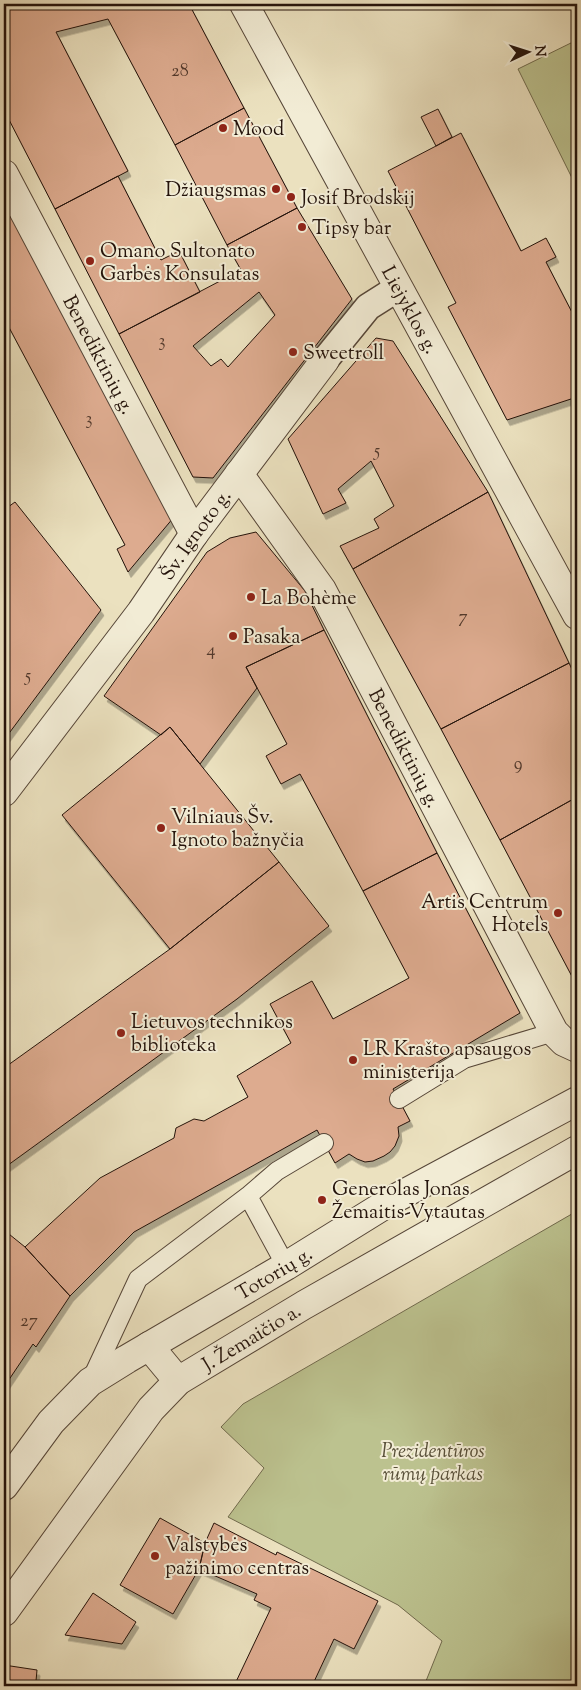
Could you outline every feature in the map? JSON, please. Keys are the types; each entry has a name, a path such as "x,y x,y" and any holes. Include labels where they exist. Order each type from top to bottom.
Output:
{"street":[{"name":"Liejyklos g.","path":"244,4 577,614"},
{"name":"Benediktinių g.","path":"4,174 194,534"},
{"name":"Šv. Ignoto g.","path":"4,792 142,612 194,534 325,360 368,307 398,288"},
{"name":"Benediktinių g.","path":"239,474 322,590 554,1032"},
{"path":"554,1032 564,1042 577,1048"},
{"name":"Totorių g.","path":"4,1486 51,1422 90,1382 286,1266 394,1199 577,1101"},
{"name":"J. Žemaičio a.","path":"4,1612 151,1409 178,1381 304,1305 577,1150"},
{"path":"286,1266 304,1305"},
{"path":"149,1346 178,1381"}],"lane":[{"path":"399,1099 464,1059 554,1032"},
{"path":"90,1382 138,1280 248,1196 277,1171 324,1143"},
{"path":"248,1196 286,1266"}],"green space":[{"path":"577,40 577,188 518,69"},
{"name":"Prezidentūros rūmų parkas","path":"577,1211 577,1686 424,1686 442,1641 398,1605 228,1517 264,1468 221,1427 243,1404"}],"building":[{"path":"4,4 189,4 244,108 175,145 108,19 56,32 128,171 55,209 4,110"},
{"path":"244,108 297,208 227,245 175,145"},
{"path":"438,109 452,137 436,146 421,117"},
{"path":"461,133 521,251 546,238 556,257 546,262 577,322 577,397 507,420 448,307 456,303 388,171"},
{"path":"118,176 161,260 179,251 200,292 119,334 55,209"},
{"path":"4,200 174,517 128,572 117,549 125,545 4,318"},
{"path":"297,208 352,299 213,478 193,477 119,334 241,270 227,245","holes":["259,292 275,315 228,367 221,359 211,366 193,346"]},
{"path":"376,338 393,341 488,492 353,569 340,546 379,528 374,519 394,506 371,461 338,489 346,503 323,514 288,439"},
{"path":"488,492 569,663 441,729 353,569"},
{"path":"15,502 101,610 4,740 4,510"},
{"path":"256,532 305,591 324,630 246,667 257,688 200,764 170,727 161,735 104,696 207,552 230,538"},
{"path":"324,630 437,853 363,891 300,774 281,784 266,756 287,744 246,667"},
{"path":"569,663 577,680 577,797 500,840 441,729"},
{"name":"Vilniaus Šv. Ignoto bažnyčia","path":"170,727 279,862 170,949 62,815"},
{"name":"Artis Centrum Hotels","path":"577,797 577,986 500,840"},
{"name":"LR Krašto apsaugos ministerija","path":"437,853 520,1013 393,1089 410,1121 398,1127 399,1136 395,1146 384,1156 365,1162 349,1154 335,1163 317,1130 134,1232 70,1296 25,1247 100,1178 174,1138 176,1128 194,1119 204,1121 248,1097 237,1076 291,1043 270,1004 312,981 333,1019 409,978 363,891"},
{"name":"Lietuvos technikos biblioteka","path":"279,862 329,926 237,999 4,1168 4,1068 170,949"},
{"path":"4,1230 25,1247 70,1296 36,1347 33,1344 4,1387"},
{"path":"160,1518 205,1543 199,1569 173,1614 120,1585"},
{"path":"214,1523 276,1555 277,1552 378,1601 354,1649 334,1639 312,1686 234,1686 271,1608 254,1600 257,1594 199,1569 205,1543"},
{"path":"93,1593 136,1622 122,1644 65,1635"},
{"path":"4,1665 37,1670 36,1681 63,1686 4,1686"}],"place":[{"name":"Mood","path":"223,128"},
{"name":"Džiaugsmas","path":"276,189"},
{"name":"Josif Brodskij","path":"291,197"},
{"name":"Tipsy bar","path":"302,227"},
{"name":"Omano Sultonato Garbės Konsulatas","path":"90,261"},
{"name":"Sweetroll","path":"293,352"},
{"name":"La Bohème","path":"251,597"},
{"name":"Pasaka","path":"233,636"},
{"name":"Vilniaus Šv. Ignoto bažnyčia","path":"161,828"},
{"name":"Artis Centrum Hotels","path":"558,913"},
{"name":"Lietuvos technikos biblioteka","path":"121,1033"},
{"name":"LR Krašto apsaugos ministerija","path":"353,1060"},
{"name":"Generolas Jonas Žemaitis-Vytautas","path":"322,1200"},
{"name":"Valstybės pažinimo centras","path":"155,1556"}]}
